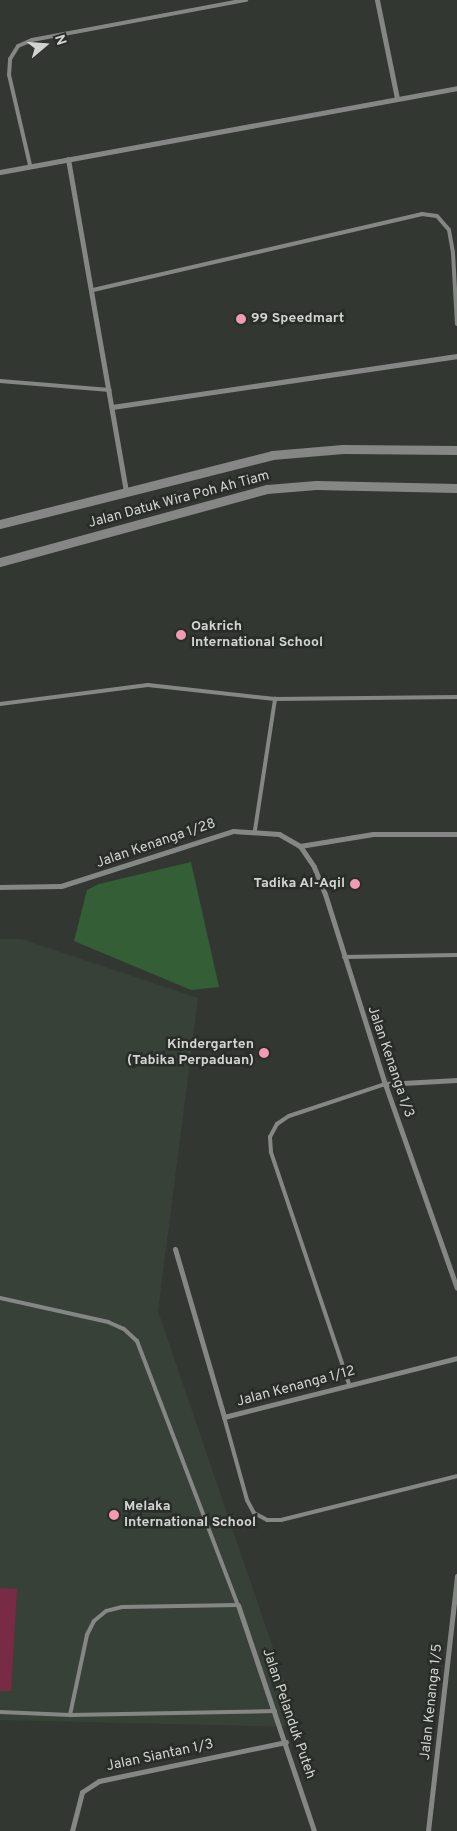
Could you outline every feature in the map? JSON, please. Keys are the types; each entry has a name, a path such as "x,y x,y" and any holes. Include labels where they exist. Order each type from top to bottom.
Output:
{"street":[{"path":"377,0 397,98"},
{"path":"0,172 457,88"},
{"path":"68,159 93,290 126,491"},
{"path":"112,407 457,356"},
{"name":"Jalan Datuk Wira Poh Ah Tiam","path":"0,524 252,459 297,452 457,450"},
{"name":"Jalan Datuk Wira Poh Ah Tiam","path":"0,562 275,488 316,485 457,488"},
{"name":"Jalan Kenanga 1/28","path":"0,887 38,888 82,881 208,837 255,830 279,834 300,846"},
{"path":"300,846 373,834 457,834"},
{"name":"Jalan Kenanga 1/3","path":"300,846 314,866 325,894 343,957 385,1084 457,1288"},
{"path":"385,1084 457,1080"},
{"name":"Jalan Kenanga 1/12","path":"175,1249 224,1417 457,1358"},
{"name":"Jalan Kenanga 1/5","path":"428,1831 457,1576"},
{"name":"Jalan Pelanduk Puteh","path":"238,1605 286,1742 314,1831"},
{"name":"Jalan Siantan 1/3","path":"72,1831 82,1792 99,1781 286,1742"}],"lane":[{"path":"30,165 10,75 10,59 18,46 32,40 246,0"},
{"path":"93,290 422,214 437,216 448,230 453,253 457,324"},
{"path":"0,381 110,390"},
{"path":"0,704 148,685 275,699 457,697"},
{"path":"255,830 275,699"},
{"path":"343,957 457,956"},
{"path":"349,1384 271,1152 270,1137 277,1124 289,1116 385,1084"},
{"path":"0,1298 108,1322 124,1329 137,1341 238,1605 122,1607 106,1611 94,1621 87,1635 70,1714"},
{"path":"224,1417 247,1500 254,1513 267,1520 281,1520 457,1476"},
{"path":"0,1712 70,1714 275,1711"}],"shaded area":[{"name":"Melaka International School","path":"0,939 21,939 198,998 158,1311 300,1727 0,1720"}],"green space":[{"path":"191,862 219,987 191,990 74,941 87,890 99,884"}],"building":[{"path":"0,1588 17,1589 11,1691 0,1691"}],"place":[{"name":"99 Speedmart","path":"241,319"},
{"name":"Oakrich International School","path":"181,635"},
{"name":"Tadika Al-Aqil","path":"355,884"},
{"name":"Kindergarten (Tabika Perpaduan)","path":"264,1053"},
{"name":"Melaka International School","path":"114,1515"}]}
